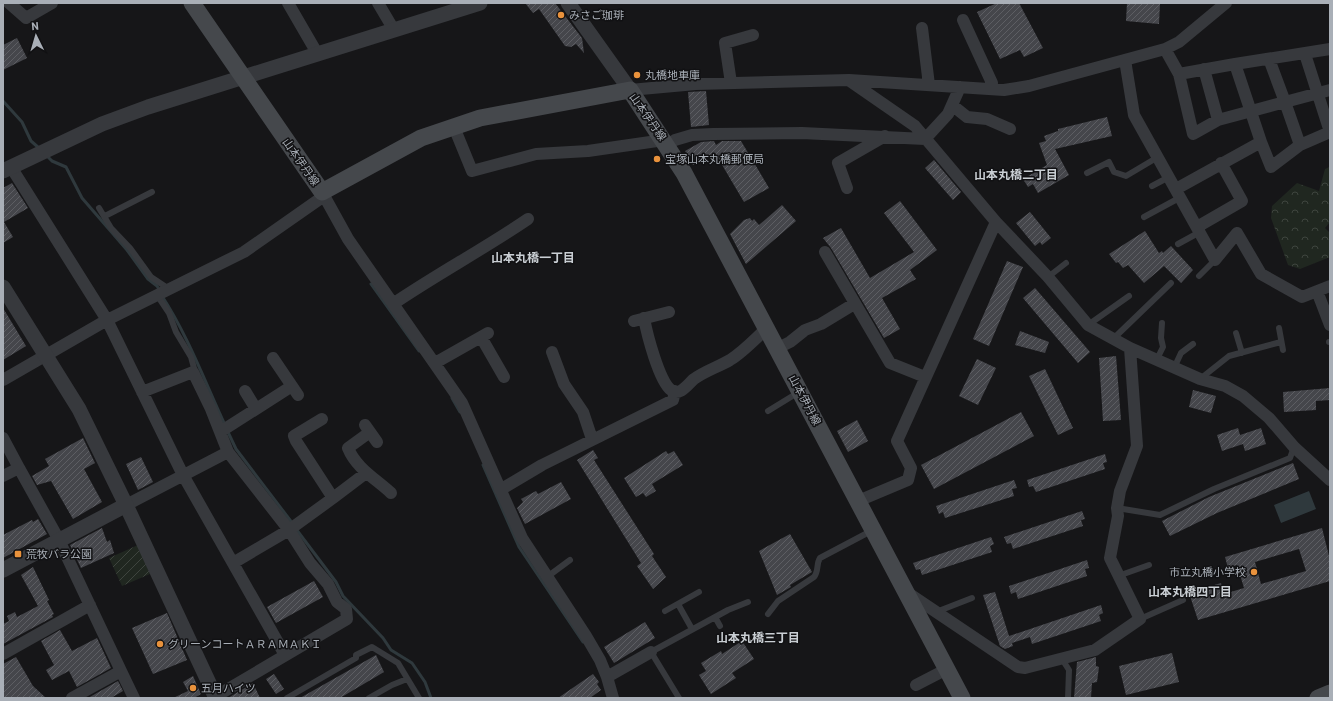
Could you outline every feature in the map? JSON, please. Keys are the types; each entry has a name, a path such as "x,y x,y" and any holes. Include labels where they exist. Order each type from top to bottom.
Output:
{"main road":[{"name":"山本伊丹線","path":"192,3 323,194 421,138 488,116 630,90 684,173 947,669 958,696"},
{"path":"1318,698 1330,693"}],"street":[{"path":"9,3 26,18 52,3"},
{"path":"288,3 317,53"},
{"path":"378,3 394,30"},
{"path":"285,655 183,476 107,320 7,169 102,124 242,77 480,3"},
{"path":"568,3 630,90 731,83 849,80 1004,90 1029,86 1165,49 1179,42 1226,3"},
{"path":"963,20 992,83 990,89"},
{"path":"922,28 929,85"},
{"path":"731,83 725,43 753,35"},
{"path":"1165,49 1179,74 1182,112 1193,134 1218,120 1330,90"},
{"path":"1179,74 1330,49"},
{"path":"1235,64 1271,167 1300,145 1330,132 1305,54"},
{"path":"1269,59 1300,145"},
{"path":"1125,60 1134,115 1215,260 1237,233 1261,274 1302,297 1330,286"},
{"path":"1204,69 1218,120"},
{"path":"849,80 915,126 996,222 1048,277 1088,325 1130,348 1200,379 1225,386 1243,396 1269,418 1294,447 1330,480"},
{"path":"925,139 948,114 960,87"},
{"path":"952,105 967,117 987,119 1010,129"},
{"path":"454,127 472,171 536,154 588,151 665,142 692,135 802,133 925,139"},
{"path":"847,188 838,163 886,136"},
{"path":"1178,193 1221,163 1261,142"},
{"path":"1198,230 1242,201 1221,163"},
{"path":"3,380 107,320 244,252 323,194 348,239 435,363 465,409 522,538 594,648 607,677 612,698"},
{"path":"393,304 434,276 488,246 528,219"},
{"path":"858,501 908,480 911,468 897,441 996,222"},
{"path":"825,252 854,304 890,363 926,377"},
{"path":"3,287 78,409 126,505 214,698 347,619 346,609 337,602 328,584 310,562 289,530 228,452 193,372 142,392"},
{"path":"1317,291 1330,325"},
{"path":"778,348 790,342 805,330 821,324 854,304"},
{"path":"668,312 639,320 664,380 671,390 675,391 687,387 693,380 731,360 767,328"},
{"path":"435,363 484,335 500,374"},
{"path":"906,592 1018,666 1032,667 1094,650 1140,619 1110,558 1118,516 1117,508 1120,491 1137,446 1130,348"},
{"path":"552,352 564,384 582,412 592,439"},
{"path":"220,432 256,409 295,390 273,358"},
{"path":"245,391 256,409"},
{"path":"500,490 542,465 673,400 675,391"},
{"path":"322,419 291,432 333,498"},
{"path":"371,433 348,448 366,472 391,492"},
{"path":"3,438 59,540 134,698"},
{"path":"3,570 228,452"},
{"path":"3,476 19,468"},
{"path":"232,563 289,530 366,472"},
{"path":"3,654 90,605"},
{"path":"607,677 651,652"},
{"path":"916,685 947,669"},
{"path":"72,698 121,670"}],"lane":[{"path":"1106,156 1114,172 1126,176 1158,157"},
{"path":"1087,173 1109,162"},
{"path":"1152,186 1169,177"},
{"path":"105,216 152,192"},
{"path":"1144,217 1178,193"},
{"path":"99,208 111,228 130,248 151,277 169,289"},
{"path":"1178,244 1198,230"},
{"path":"1199,276 1215,260"},
{"path":"1048,277 1066,263"},
{"path":"1113,340 1171,283"},
{"path":"157,295 169,313 176,332 191,357 194,368 193,372"},
{"path":"1088,325 1129,296"},
{"path":"1157,359 1163,347 1161,338 1162,323"},
{"path":"1279,328 1283,350"},
{"path":"1236,333 1242,353"},
{"path":"1200,379 1229,356 1281,342"},
{"path":"1174,368 1181,352 1193,344"},
{"path":"768,411 800,392"},
{"path":"1117,508 1160,515 1214,490 1290,458 1294,447"},
{"path":"768,614 778,600 814,577 817,573 820,558 873,529"},
{"path":"547,577 570,560"},
{"path":"1118,576 1149,565"},
{"path":"665,611 699,592"},
{"path":"935,612 972,598"},
{"path":"1140,619 1183,600"},
{"path":"679,698 651,652 715,617 748,602"},
{"path":"678,604 692,629"},
{"path":"715,617 720,626"},
{"path":"286,698 356,658 356,655 372,647 398,663 419,698"},
{"path":"1062,659 1069,670 1068,698"},
{"path":"369,698 392,684 408,679"}],"green space":[{"path":"1330,167 1330,222 1325,228 1330,233 1330,257 1300,269 1288,265 1271,218 1272,206 1297,183 1319,191 1325,169"},
{"path":"138,545 150,574 122,586 109,558"}],"shaded area":[{"path":"1309,491 1316,509 1281,523 1274,505"}],"building":[{"path":"525,3 555,3 582,38 584,53 576,44 571,47 565,46 539,9 533,13"},
{"path":"997,3 1019,3 1043,48 1024,57 1020,50 1000,59 977,12"},
{"path":"1127,3 1160,4 1159,24 1126,21"},
{"path":"17,38 27,58 3,70 3,45"},
{"path":"706,91 709,125 691,127 688,92"},
{"path":"1107,117 1112,136 1055,149 1069,175 1038,193 1033,184 1028,187 1023,179 1047,165 1039,143 1046,141 1044,136 1058,131 1058,129"},
{"path":"714,141 716,145 722,141 741,141 769,188 744,202 715,153 693,165 685,151 701,142"},
{"path":"934,160 961,192 953,200 925,168"},
{"path":"12,183 28,208 4,222 13,237 3,243 3,188"},
{"path":"900,201 937,250 910,270 916,279 882,298 900,329 884,338 831,248 823,238 841,228 870,278 914,252 884,213"},
{"path":"782,205 796,221 746,264 730,234 744,220 750,218 752,221 754,219 759,225"},
{"path":"1030,212 1051,238 1042,245 1040,242 1035,246 1016,223"},
{"path":"1145,231 1159,253 1162,251 1163,253 1171,246 1193,270 1181,283 1164,266 1144,283 1128,265 1123,268 1118,262 1116,263 1109,254"},
{"path":"1007,261 1023,267 989,346 973,339"},
{"path":"1035,288 1090,352 1078,363 1023,298"},
{"path":"3,308 26,346 3,360"},
{"path":"1020,331 1049,342 1045,353 1015,345"},
{"path":"1116,356 1121,420 1103,421 1099,358"},
{"path":"977,359 996,368 978,405 959,396"},
{"path":"1045,369 1073,428 1058,435 1029,376"},
{"path":"1330,388 1330,400 1316,401 1316,410 1284,412 1283,392"},
{"path":"1193,390 1216,396 1211,413 1189,407"},
{"path":"1021,412 1034,436 934,489 921,465"},
{"path":"857,420 868,441 848,452 837,431"},
{"path":"1238,428 1240,435 1261,428 1266,444 1245,451 1243,444 1222,451 1217,435"},
{"path":"83,438 95,463 84,469 102,502 73,519 51,481 37,485 32,476 49,466 45,459"},
{"path":"593,450 598,458 594,460 654,554 652,556 666,577 653,589 637,566 641,563 577,460"},
{"path":"666,451 668,454 674,451 683,465 652,484 656,491 646,497 643,493 636,497 624,478"},
{"path":"1105,454 1107,462 1103,463 1105,469 1036,492 1033,486 1029,487 1027,480"},
{"path":"141,457 153,482 138,490 126,464"},
{"path":"1293,463 1299,479 1217,513 1170,536 1162,521 1209,497"},
{"path":"1014,480 1017,488 1012,489 1014,496 945,518 943,512 939,514 936,506"},
{"path":"561,482 571,499 525,524 517,508 523,502 521,499 536,491 538,494"},
{"path":"1082,511 1085,519 1081,520 1083,526 1013,549 1011,543 1007,544 1004,537"},
{"path":"38,519 47,534 3,558 3,535 32,520 33,522"},
{"path":"102,528 107,542 110,540 114,553 81,568 70,545"},
{"path":"1322,528 1330,560 1330,581 1198,620 1190,596 1208,590 1208,587 1221,583 1224,594 1244,588 1237,565 1228,568 1225,557","holes":["1299,549 1306,571 1261,584 1255,562"]},
{"path":"790,534 812,572 790,585 791,587 777,595 759,551"},
{"path":"991,537 994,544 990,546 992,552 922,575 920,569 916,570 913,563"},
{"path":"1087,560 1089,568 1085,569 1087,576 1018,599 1016,592 1011,594 1009,586"},
{"path":"33,567 49,600 47,601 54,614 52,615 53,617 3,644 3,624 9,621 7,616 15,612 17,617 38,606 21,575"},
{"path":"314,581 323,597 276,623 267,607"},
{"path":"995,592 1009,636 1101,605 1103,613 1099,615 1101,621 1032,644 1030,637 1012,643 1013,646 1005,649 1000,646 983,595"},
{"name":"グリーンコートＡＲＡＭＡＫＩ","path":"167,613 187,660 153,674 132,628"},
{"path":"645,622 655,638 614,663 604,647"},
{"path":"60,630 72,651 97,638 111,668 77,687 69,671 52,680 46,670 54,665 41,641"},
{"path":"742,641 754,659 732,673 736,678 711,694 699,675 706,671 701,663 721,651 722,654"},
{"path":"1172,653 1179,682 1126,695 1119,666"},
{"path":"376,655 384,672 340,698 300,698"},
{"path":"16,657 33,686 46,698 3,698 3,664"},
{"path":"1096,657 1096,666 1099,667 1097,682 1092,683 1091,698 1074,698 1077,662"},
{"path":"274,674 284,689 276,694 266,679"},
{"path":"593,674 599,682 597,684 601,690 590,698 558,698"},
{"name":"五月ハイツ","path":"193,676 201,694 194,698 173,698 188,691 183,682"},
{"path":"118,681 123,691 111,698 88,698"},
{"path":"253,683 260,698 228,698"}],"waterway":[{"path":"3,101 22,122 31,141 39,148"},
{"path":"46,155 52,161 66,167 82,198 127,250 148,279 157,286 160,291"},
{"path":"371,284 419,351"},
{"path":"162,296 188,343 225,425"},
{"path":"452,398 460,412"},
{"path":"227,430 236,449 293,524"},
{"path":"483,465 519,547 583,642"},
{"path":"296,529 336,582 343,596 383,638 391,650 412,663 425,682 431,698"}],"place":[{"name":"みさご珈琲","path":"561,15"},
{"name":"丸橋地車庫","path":"637,75"},
{"name":"宝塚山本丸橋郵便局","path":"657,159"},
{"name":"荒牧バラ公園","path":"18,554"},
{"name":"市立丸橋小学校","path":"1254,572"},
{"name":"グリーンコートＡＲＡＭＡＫＩ","path":"160,644"},
{"name":"五月ハイツ","path":"193,688"}],"district":[{"name":"山本丸橋二丁目","path":"1016,175"},
{"name":"山本丸橋一丁目","path":"533,258"},
{"name":"山本丸橋四丁目","path":"1190,592"},
{"name":"山本丸橋三丁目","path":"758,638"}]}
